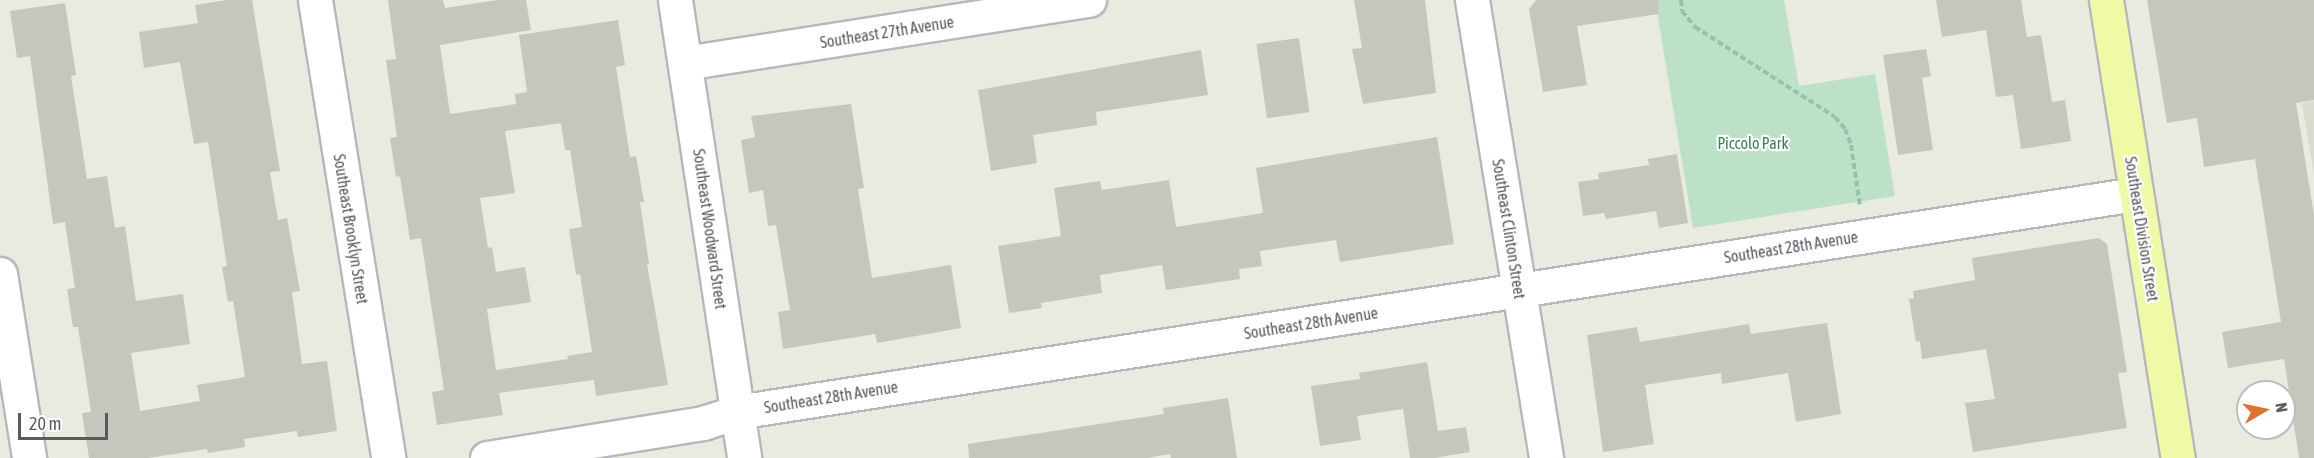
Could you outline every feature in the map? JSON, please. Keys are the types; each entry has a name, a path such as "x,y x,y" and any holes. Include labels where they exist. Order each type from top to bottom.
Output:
{"main road":[{"name":"Southeast Division Street","path":"2106,0 2178,458"}],"street":[{"name":"Southeast Brooklyn Street","path":"315,0 388,458"},
{"name":"Southeast Woodward Street","path":"675,0 744,458"},
{"name":"Southeast 27th Avenue","path":"685,63 1089,0"},
{"name":"Southeast Clinton Street","path":"1472,0 1546,458"},
{"name":"Southeast 28th Avenue","path":"487,458 703,423 737,412 2136,194"},
{"path":"0,274 29,458"}],"path":[{"path":"1681,0 1682,11 1695,27 1825,109 1845,129 1851,145 1864,235"}],"shaded area":[{"path":"2314,101 2314,174 2302,103"}],"green space":[{"name":"Piccolo Park","path":"1655,0 1784,0 1799,86 1875,74 1895,196 1693,228"}],"building":[{"path":"227,0 252,0 280,171 270,172 278,220 287,218 300,291 292,292 302,364 327,361 337,431 298,437 297,431 244,439 245,447 208,453 207,449 148,458 89,458 82,413 91,412 78,327 73,327 67,289 75,288 65,222 53,224 30,56 17,58 10,11 65,3 76,75 71,76 87,179 107,176 115,228 125,226 136,301 183,294 190,344 131,353 140,411 200,401 197,385 245,377 233,301 228,302 222,267 227,266 208,142 194,144 180,62 144,68 139,32 198,23 195,5"},
{"path":"388,0 443,0 445,8 498,0 526,0 531,30 440,45 450,114 516,104 515,94 527,92 519,35 618,20 625,65 616,67 630,157 636,156 644,202 640,202 649,264 647,264 668,385 596,396 594,380 499,393 503,415 437,425 432,392 444,390 421,238 410,240 400,176 396,177 390,138 397,137 386,60 396,59","holes":["561,123 565,150 570,150 582,227 569,229 576,275 580,274 592,352 567,356 568,359 496,370 487,309 531,302 525,267 496,272 492,247 488,248 480,198 515,193 505,131"]},
{"path":"1354,0 1425,0 1436,93 1363,104 1352,49 1362,48"},
{"path":"1536,0 1658,0 1659,14 1577,26 1587,85 1543,92 1529,9"},
{"path":"1936,0 2021,0 2027,37 2041,35 2052,102 2065,100 2071,141 2021,149 2013,95 1996,97 1986,30 1942,37"},
{"path":"2147,0 2314,0 2314,100 2296,103 2314,215 2314,458 2299,458 2296,438 2296,380 2287,380 2284,359 2228,368 2222,332 2281,322 2255,159 2204,167 2197,118 2167,123"},
{"path":"1299,38 1309,112 1267,118 1256,44"},
{"path":"1926,49 1931,76 1922,78 1933,150 1898,155 1883,55"},
{"path":"1201,50 1208,95 1096,112 1097,125 1033,135 1037,163 991,171 978,90"},
{"path":"851,104 864,188 858,189 872,278 951,265 961,328 877,343 875,334 783,349 778,312 790,310 776,225 768,226 763,190 749,193 741,140 755,137 751,116"},
{"path":"1437,137 1454,244 1340,262 1336,240 1260,251 1262,266 1239,269 1240,279 1166,290 1162,265 1100,275 1102,293 1041,303 1042,308 1009,313 998,246 1061,236 1054,188 1100,181 1102,190 1169,180 1176,227 1263,213 1256,168"},
{"path":"1677,154 1688,223 1659,228 1656,211 1606,219 1604,213 1583,216 1578,182 1599,179 1598,173 1649,165 1648,159"},
{"path":"2099,238 2107,244 2127,372 2118,373 2127,428 1973,452 1965,403 1995,399 1986,349 1922,359 1920,341 1916,342 1909,299 1914,298 1913,291 1975,280 1972,258"},
{"path":"1827,323 1841,414 1796,422 1788,373 1722,384 1721,373 1645,385 1654,444 1603,452 1587,335 1637,327 1640,342 1749,324 1751,334"},
{"path":"1427,362 1438,431 1466,427 1470,452 1434,458 1410,458 1403,409 1357,416 1361,440 1320,446 1311,386 1360,379 1359,373"},
{"path":"1228,398 1237,458 1171,458 1170,454 1147,458 969,458 968,444 1164,414 1163,408"}]}
